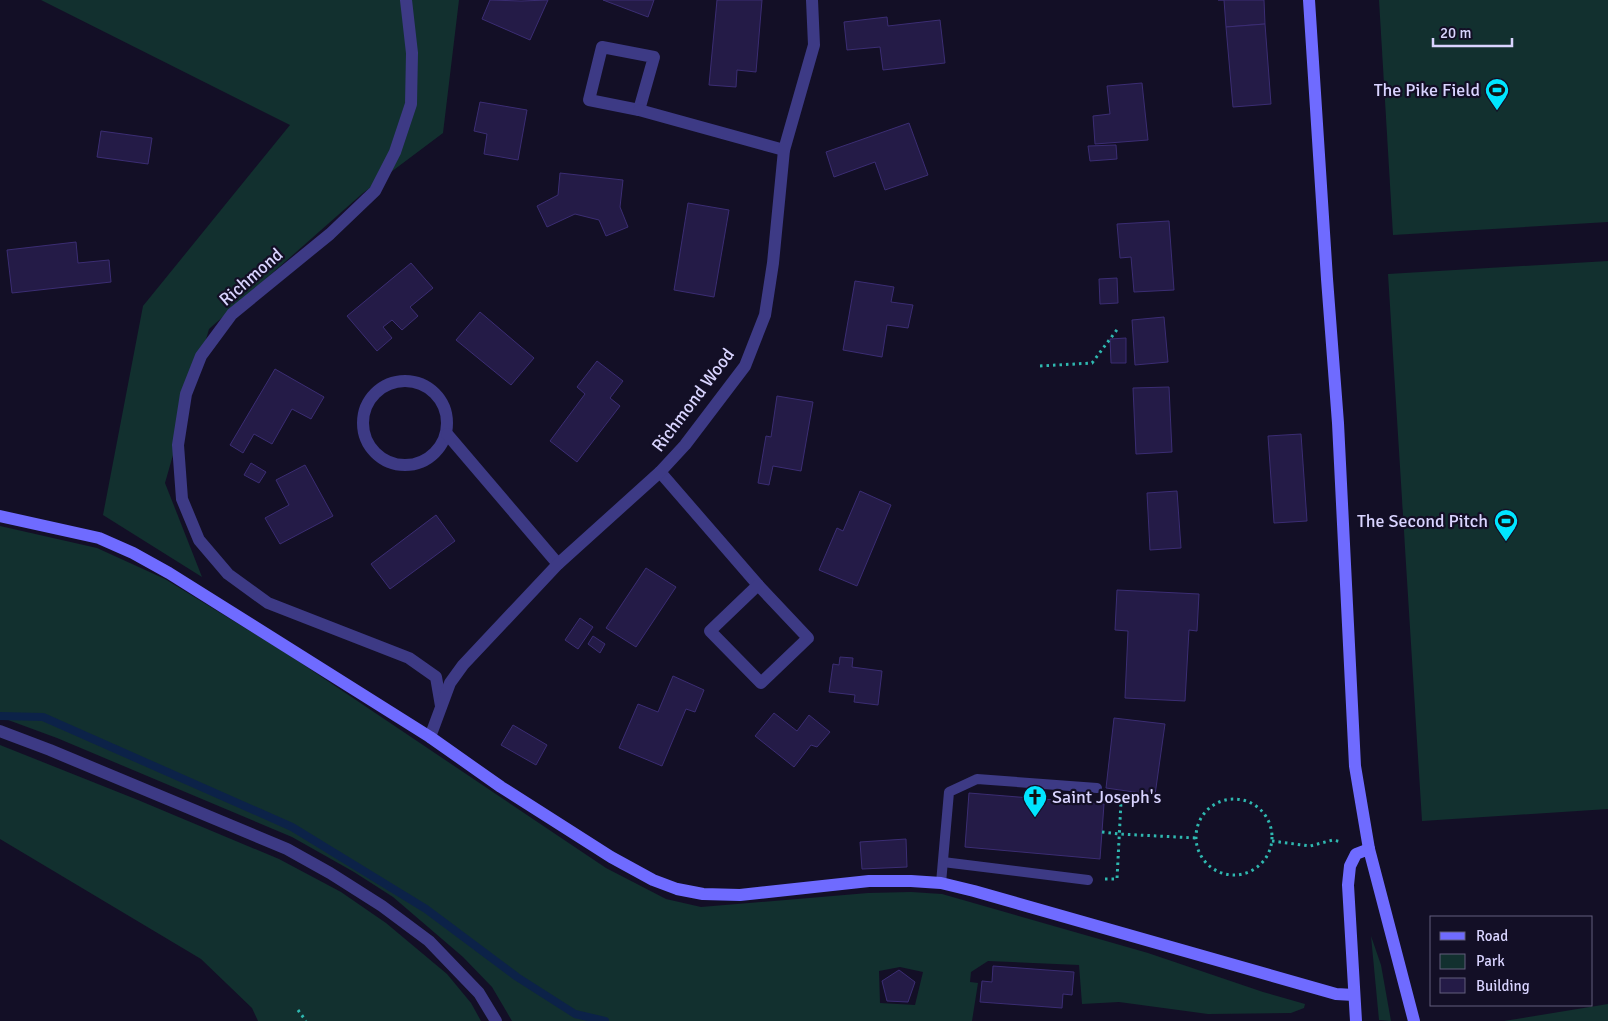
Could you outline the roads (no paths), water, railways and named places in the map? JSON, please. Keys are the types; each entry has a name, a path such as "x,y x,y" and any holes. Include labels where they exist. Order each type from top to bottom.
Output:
{"street":[{"name":"Richmond","path":"406,0 412,53 411,104 395,152 375,191 330,234 232,314 201,356 186,394 178,445 182,499 200,540 228,574 268,603 409,658 436,677 441,706"},
{"name":"Richmond Wood","path":"430,737 450,683 463,666 558,564 660,472 685,445 745,366 765,315 773,263 784,150 814,45 812,0"},
{"path":"1309,0 1338,422 1355,766 1369,849 1414,1021"},
{"path":"639,110 654,57 602,47 590,100 639,110 784,150"},
{"path":"447,434 441,447 431,457 418,464 403,466 389,462 376,454 368,443 363,429 363,414 369,401 378,390 390,383 403,380 416,381 428,387 438,395 445,407 448,420 447,434 558,564"},
{"path":"660,472 758,585 808,638 760,683 710,631 758,585"},
{"path":"0,516 99,538 133,553 185,583 430,737 501,787 611,857 653,880 677,889 703,894 740,895 870,881 941,883 1336,994 1354,995"},
{"path":"0,731 278,845 330,873 382,906 428,941 479,993 496,1021"},
{"path":"1356,1021 1349,894 1350,866 1356,854 1369,849"}],"lane":[{"path":"941,883 949,792 977,779 1097,788"},
{"path":"943,862 1088,880"}],"waterway":[{"path":"0,716 43,717 292,827 426,909 517,977 575,1014 605,1021"}],"place":[{"name":"The Pike Field","path":"1497,111"},
{"name":"The Second Pitch","path":"1506,542"},
{"name":"Saint Joseph's","path":"1035,818"}]}
